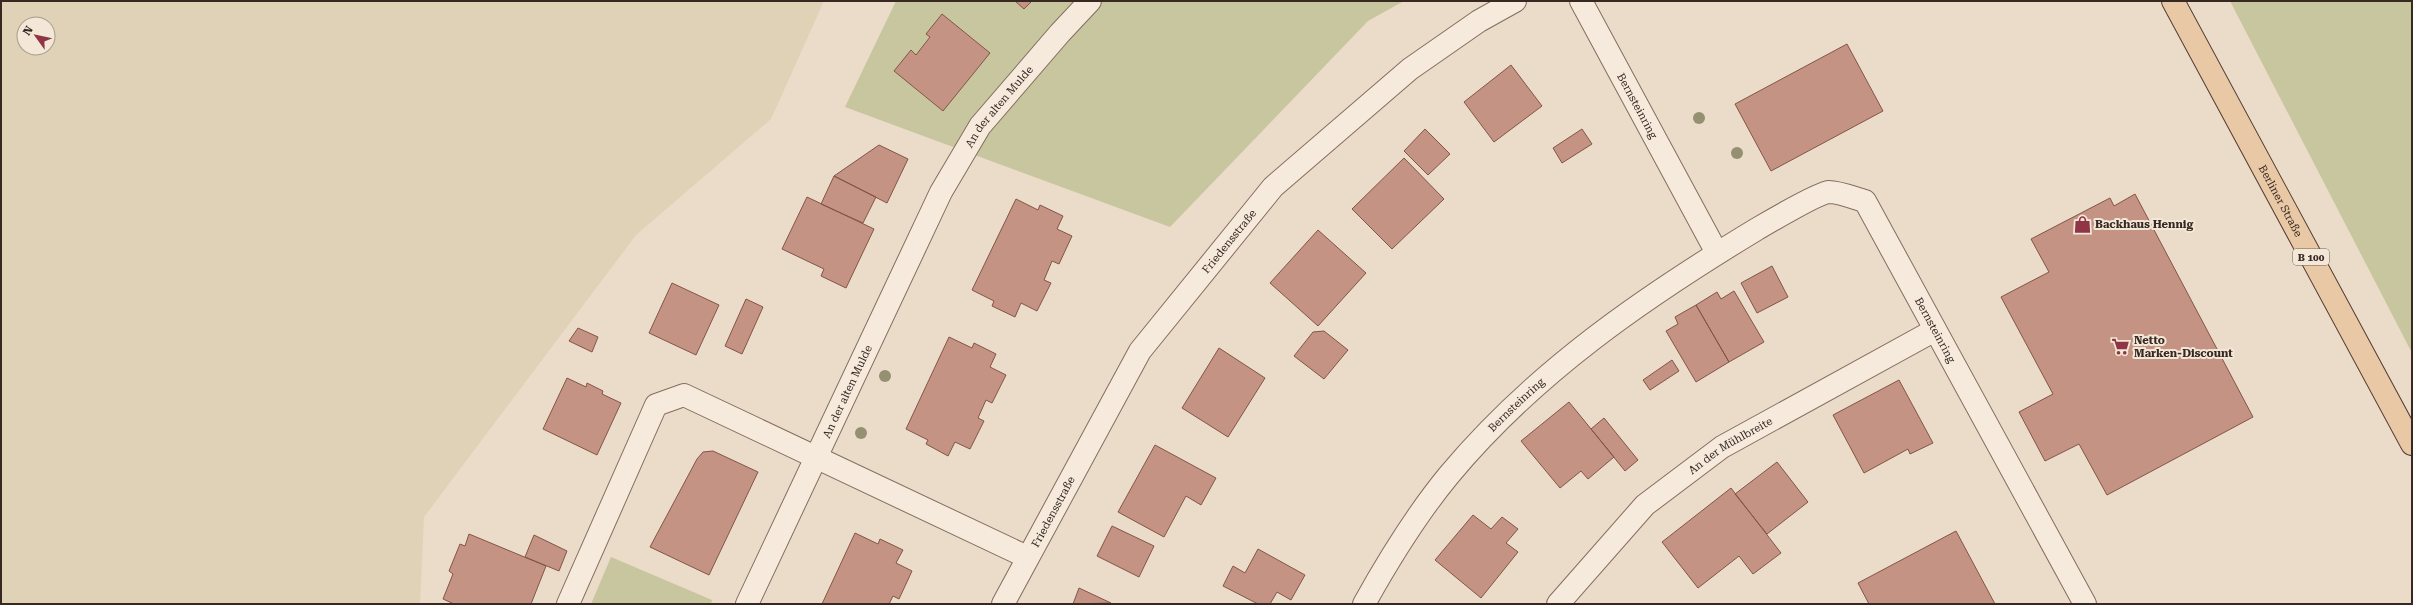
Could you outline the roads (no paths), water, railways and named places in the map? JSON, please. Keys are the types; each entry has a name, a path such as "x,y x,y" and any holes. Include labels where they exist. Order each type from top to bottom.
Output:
{"main road":[{"name":"Berliner Straße","path":"2172,1 2412,444"}],"street":[{"name":"An der alten Mulde","path":"816,455 941,192 980,126 1060,33 1090,1"},
{"name":"Friedensstraße","path":"1003,604 1027,557 1140,351 1273,187 1410,69 1479,22 1515,1"},
{"name":"Bernsteinring","path":"1581,1 1717,253"},
{"name":"Bernsteinring","path":"1364,604 1417,516 1450,474 1529,391 1611,324 1717,253 1780,216 1828,192 1865,201 2085,604"},
{"name":"An der Mühlbreite","path":"1558,604 1645,505 1722,447 1935,330"},
{"path":"568,604 656,405 684,395 816,455 747,604"},
{"name":"Friedensstraße","path":"816,455 1027,557"}],"place":[{"name":"Backhaus Hennig","path":"2082,224"},
{"name":"Netto Marken-Discount","path":"2121,346"}]}
